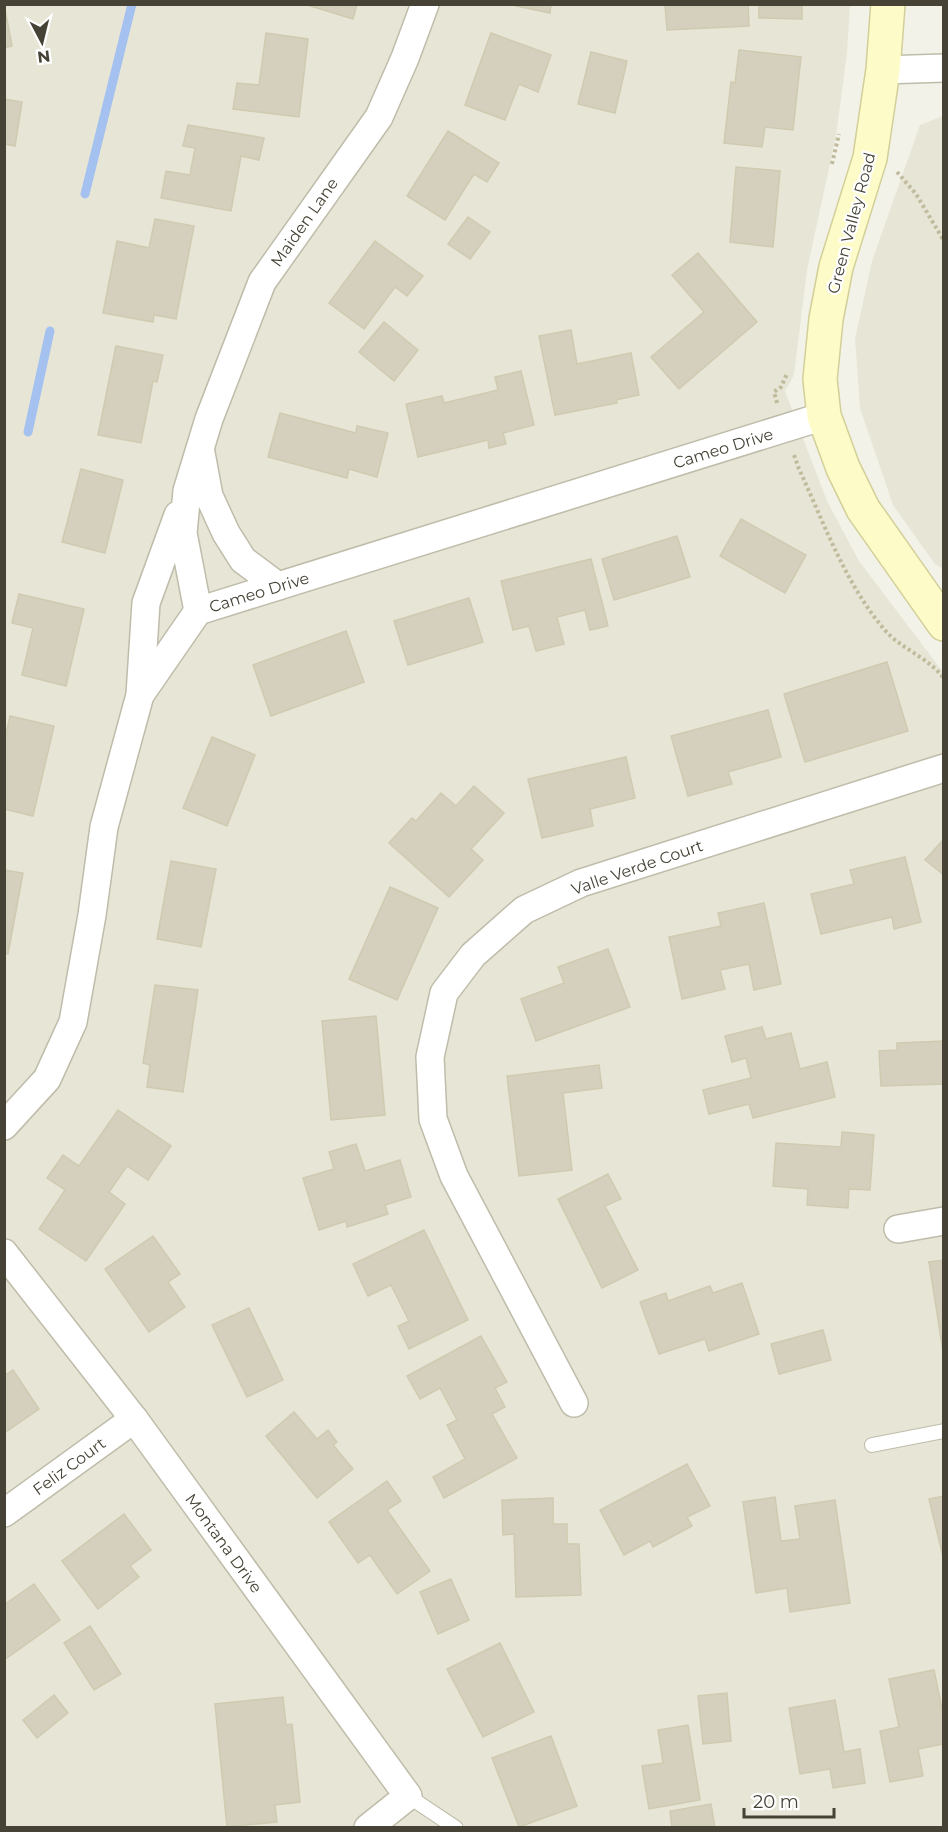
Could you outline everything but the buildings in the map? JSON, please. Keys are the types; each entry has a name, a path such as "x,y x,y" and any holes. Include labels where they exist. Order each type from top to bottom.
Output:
{"street":[{"name":"Maiden Lane","path":"140,695 146,603 187,491 209,419 262,282 378,117 405,58 425,4"},
{"name":"Green Valley Road","path":"888,4 883,69 870,158 837,267 826,319 820,379 824,416 843,468 863,509 944,624"},
{"path":"883,69 944,68"},
{"name":"Cameo Drive","path":"4,1126 47,1079 73,1022 92,915 104,827 140,695 198,611 824,416"},
{"name":"Maiden Lane","path":"200,447 209,496 226,533 243,560 278,586"},
{"name":"Maiden Lane","path":"187,491 183,533 198,611"},
{"name":"Valle Verde Court","path":"574,1403 454,1176 433,1119 430,1057 444,993 473,955 524,910 581,883 944,768"},
{"path":"898,1229 944,1221"},
{"name":"Montana Drive","path":"4,1253 134,1419 408,1796"},
{"name":"Feliz Court","path":"4,1513 134,1419"},
{"path":"368,1827 408,1796"}],"lane":[{"path":"872,1445 944,1431"},
{"path":"408,1796 456,1827"}],"path":[{"path":"870,158 899,173 916,195 944,241"}],"shaded area":[{"path":"5,5 850,5 847,53 836,136 807,270 794,375 785,391 827,501 859,561 943,672 943,1827 5,1828"},
{"path":"944,116 943,569 935,564 893,505 860,408 855,339 872,261 920,125"}],"waterway":[{"path":"85,194 132,4"},
{"path":"28,432 50,331"}]}
